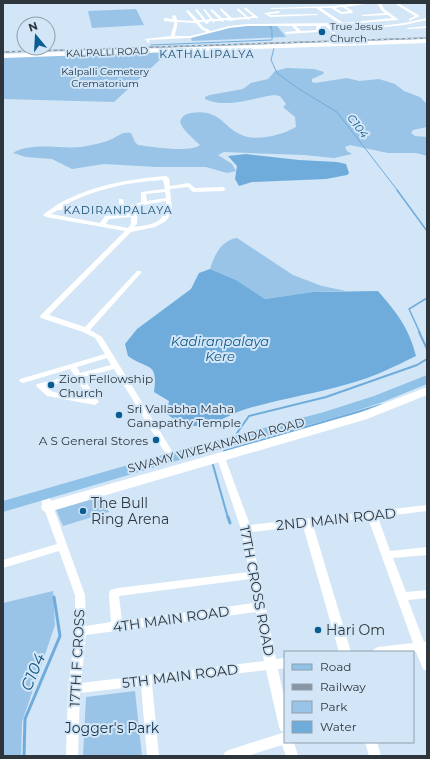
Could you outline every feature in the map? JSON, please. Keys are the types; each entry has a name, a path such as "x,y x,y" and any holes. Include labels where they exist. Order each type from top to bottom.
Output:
{"main road":[{"name":"SWAMY VIVEKANANDA ROAD","path":"3,498 347,402 395,385 427,370"},
{"name":"SWAMY VIVEKANANDA ROAD","path":"3,507 46,501 97,478 355,407 427,379"}],"street":[{"path":"281,3 284,6 295,4 332,6 357,25"},
{"path":"397,3 407,4"},
{"path":"397,3 418,16 401,21"},
{"path":"272,10 307,5 317,7 371,4"},
{"path":"362,11 371,4"},
{"path":"344,5 352,12"},
{"path":"358,5 362,11"},
{"path":"379,6 388,14 401,21 427,21"},
{"path":"317,7 347,27 357,25 364,21 394,18"},
{"path":"245,8 263,24"},
{"path":"221,9 238,26"},
{"path":"238,9 255,25"},
{"path":"197,10 215,31"},
{"path":"204,10 222,29"},
{"path":"212,10 229,27"},
{"path":"188,11 199,25 211,32"},
{"path":"299,11 302,15"},
{"path":"341,13 362,11 388,14"},
{"path":"235,14 247,25"},
{"path":"276,24 279,14 289,16 315,14 329,25 334,34"},
{"path":"289,16 300,32"},
{"path":"165,18 165,20 174,18 186,24 204,20 256,17"},
{"path":"173,36 176,25 174,18"},
{"path":"368,18 394,18"},
{"path":"367,27 404,24 417,21"},
{"path":"147,36 195,36 229,27 263,24 343,24"},
{"path":"195,36 193,34 195,27 199,25"},
{"path":"286,33 318,31 319,25"},
{"path":"408,28 427,27"},
{"path":"184,37 186,32"},
{"path":"148,42 147,39 173,36"},
{"name":"KALPALLI ROAD","path":"3,56 217,51 275,47 427,41"},
{"path":"166,178 168,199 170,212 164,220 148,227 129,230 46,215 67,202 94,191 133,180 166,178"},
{"path":"144,202 143,193 189,185 193,190 223,189"},
{"path":"168,199 144,202 135,205 134,224 44,316 86,330 98,337 168,451"},
{"path":"121,200 121,206 135,207"},
{"path":"58,208 100,208"},
{"path":"102,225 107,217 134,215"},
{"path":"86,330 139,272"},
{"path":"23,381 109,355"},
{"path":"72,366 79,375 95,402 50,394 40,386 71,377 79,375 116,366"},
{"path":"46,501 105,491 221,458 363,416 427,391"},
{"name":"17TH CROSS ROAD","path":"221,458 246,529 271,665 284,723"},
{"path":"97,478 105,491"},
{"name":"17TH F CROSS","path":"46,501 80,595 81,631 74,689 72,756"},
{"name":"2ND MAIN ROAD","path":"246,529 427,508"},
{"path":"372,515 402,597 424,646 427,666"},
{"path":"307,522 345,651"},
{"path":"3,564 63,546"},
{"path":"387,555 427,551"},
{"path":"117,626 114,593 254,575"},
{"path":"402,597 427,594"},
{"name":"4TH MAIN ROAD","path":"81,631 260,607"},
{"path":"386,651 424,646"},
{"name":"5TH MAIN ROAD","path":"74,689 284,663"},
{"path":"146,680 153,756"},
{"path":"229,756 284,738"},
{"path":"288,743 292,756"},
{"path":"371,743 375,756"}],"green space":[{"path":"136,9 144,25 92,28 88,11"},
{"path":"260,25 277,26 286,37 192,41 191,38 233,27"},
{"name":"Kalpalli Cemetery Crematorium","path":"163,51 163,57 114,102 3,99 3,57"},
{"path":"287,68 314,69 324,72 323,74 312,79 312,82 315,83 347,78 359,81 379,79 395,84 404,91 420,97 427,104 427,127 413,130 411,133 415,136 427,137 427,156 416,153 388,153 350,145 345,147 347,151 352,154 334,158 304,155 224,152 218,155 232,164 236,171 227,173 206,167 156,167 104,164 72,169 52,159 26,157 13,153 28,148 37,147 81,147 98,144 126,133 131,133 138,145 170,149 188,149 200,145 186,132 180,122 187,114 202,112 217,117 233,130 248,137 259,138 279,134 296,127 295,117 283,107 286,104 280,96 274,95 231,103 213,102 205,99 205,97 243,89 251,83 268,79 275,71"},
{"path":"237,238 293,275 322,286 346,291 313,292 265,299 236,280 210,269 216,254 222,245 231,239"},
{"name":"The Bull Ring Arena","path":"102,496 109,512 63,526 56,510"},
{"path":"53,591 55,625 22,722 21,756 3,756 3,603"},
{"name":"Jogger's Park","path":"135,691 142,756 83,756 86,697"}],"water":[{"path":"246,154 299,160 337,162 346,164 349,173 347,175 326,179 252,182 239,186 235,179 237,166 228,156"},
{"name":"Kadiranpalaya Kere","path":"210,269 236,280 265,299 313,292 378,291 402,321 410,337 416,356 357,382 246,409 210,424 198,426 181,423 167,414 169,401 154,392 155,375 153,371 128,356 125,344 137,329 191,289 199,273"}],"waterway":[{"name":"C104","path":"271,26 272,27 269,27 272,30 272,39"},
{"path":"151,45 272,40"},
{"name":"C104","path":"275,44 271,60 277,73 299,89 337,112 398,191"},
{"name":"C104","path":"397,190 427,231"},
{"name":"C104","path":"420,333 409,309 427,298"},
{"name":"C104","path":"419,332 427,349"},
{"name":"C104","path":"237,433 249,416 326,397 417,365 427,359"},
{"path":"224,451 381,405"},
{"name":"C104","path":"213,465 228,518"},
{"name":"C104","path":"228,517 230,523"},
{"name":"C104","path":"24,756 25,719 60,636 54,597"}],"railway":[{"path":"3,52 427,38"}],"place":[{"name":"True Jesus Church","path":"322,32"},
{"name":"Zion Fellowship Church","path":"51,385"},
{"name":"Sri Vallabha Maha Ganapathy Temple","path":"119,415"},
{"name":"A S General Stores","path":"156,440"},
{"name":"The Bull Ring Arena","path":"83,511"},
{"name":"Hari Om","path":"318,630"}],"district":[{"name":"KATHALIPALYA","path":"207,54"},
{"name":"KADIRANPALAYA","path":"118,210"}]}
